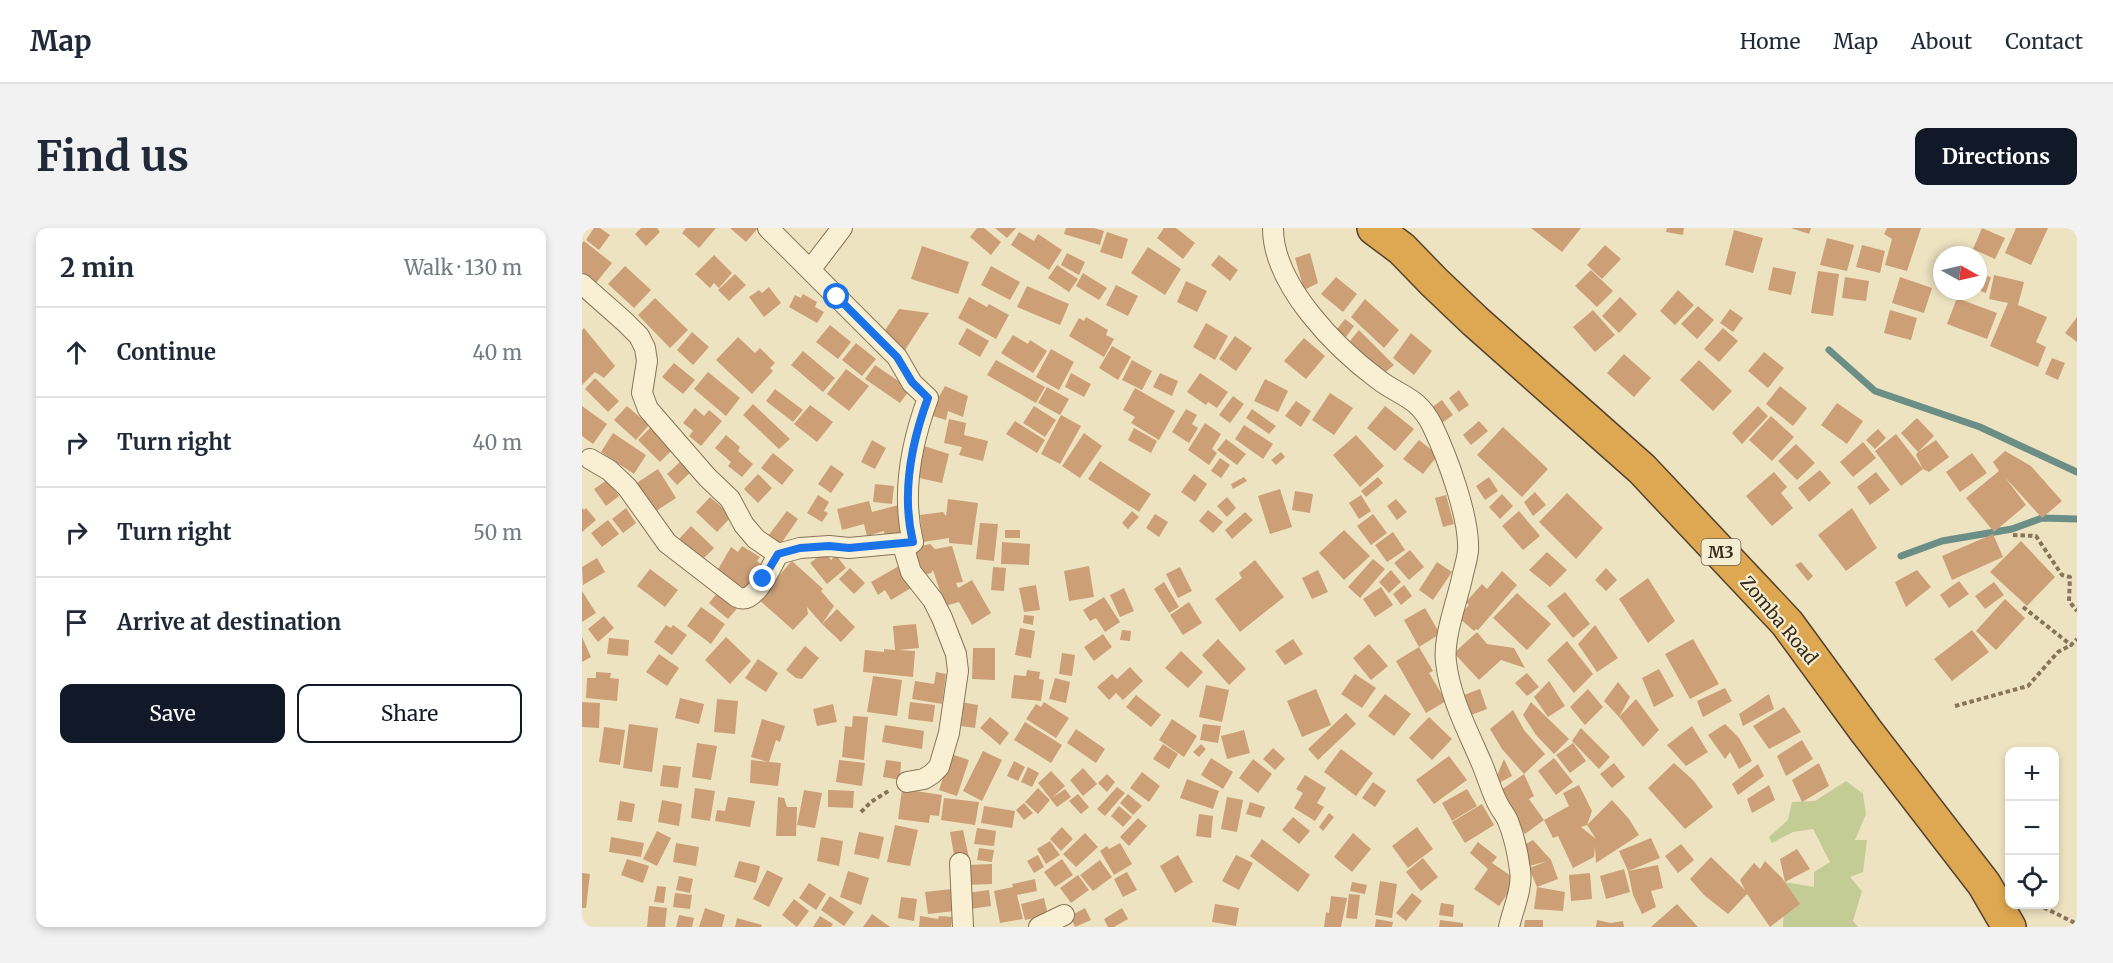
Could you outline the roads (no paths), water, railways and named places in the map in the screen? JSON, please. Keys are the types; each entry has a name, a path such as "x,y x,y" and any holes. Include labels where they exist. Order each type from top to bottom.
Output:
{"highway":[{"name":"Zomba Road","path":"1374,228 1402,249 1475,321 1642,469 1787,623 1866,731 1984,884 2009,927"}],"street":[{"path":"768,228 897,357 912,382 928,398 914,440 906,501 913,542"},
{"path":"810,270 842,228"},
{"path":"1273,228 1285,270 1315,322 1329,338 1379,380 1420,404 1446,458 1466,528 1468,551 1449,635 1446,660 1460,712 1514,840 1520,870 1520,884 1509,927"},
{"path":"582,284 639,336 645,348 647,361 642,393 648,409 707,477 730,499 744,525 756,539 778,554"},
{"path":"590,459 609,470 627,487 667,543 742,600 748,599 755,593 778,554 800,548 829,546 849,548 913,542"},
{"path":"907,782 924,779 939,767 949,733 958,671 956,654 942,618 933,600 911,572 904,549 913,542"},
{"path":"960,863 963,927"},
{"path":"1039,927 1064,915"}],"waterway":[{"path":"1829,350 1875,391 1980,427 2077,472"},
{"path":"1901,556 1942,541 2012,529 2042,518 2077,519"}]}
